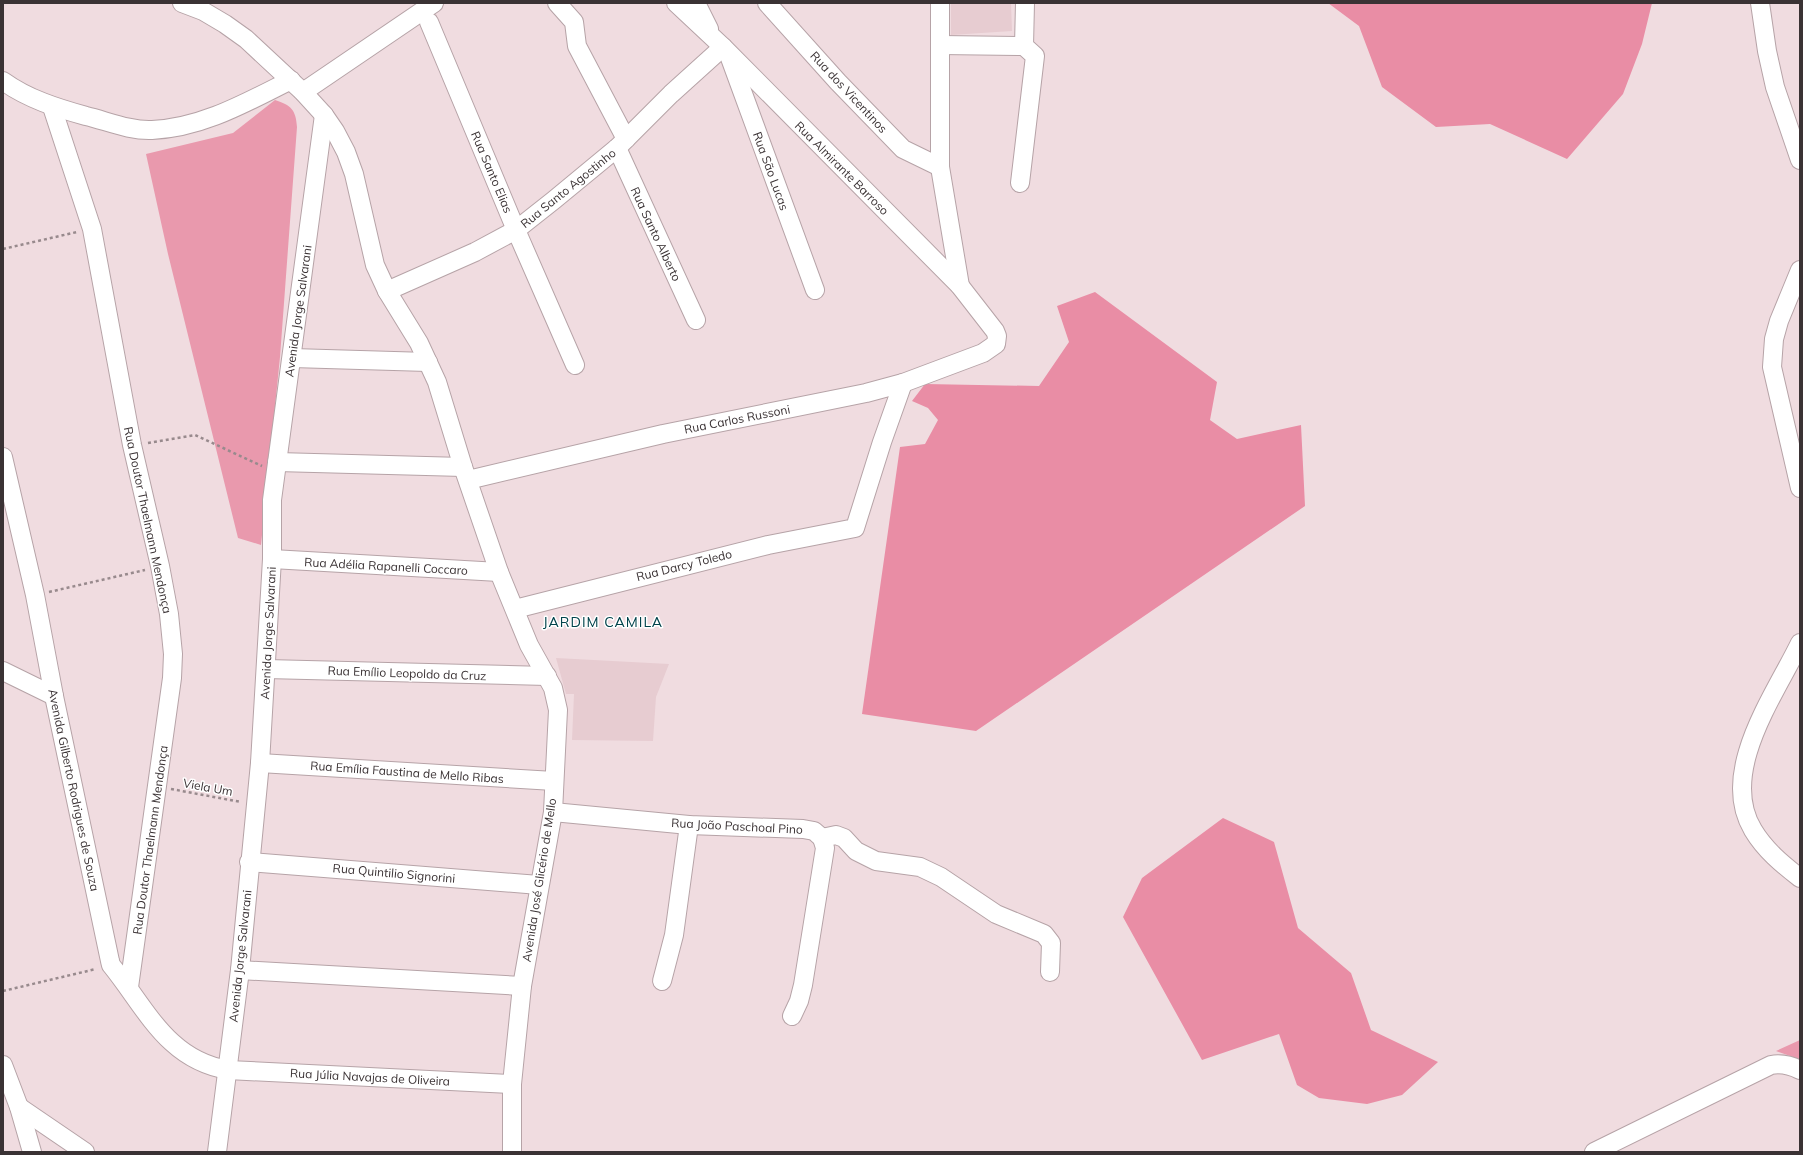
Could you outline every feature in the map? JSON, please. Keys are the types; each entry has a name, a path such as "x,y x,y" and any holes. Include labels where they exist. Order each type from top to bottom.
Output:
{"street":[{"name":"Avenida José Glicério de Mello","path":"182,3 210,7 225,24 246,39 297,86 324,115 342,145 354,174 372,252 387,291 420,343 437,382 465,474 499,572 529,645 547,676 552,688 558,710 552,812 522,986 512,1084 512,1152"},
{"path":"3,81 11,87 52,107 130,127 151,130 191,124 297,86 434,3"},
{"name":"Rua Santo Alberto","path":"557,3 574,22 577,46 621,144 696,320"},
{"name":"Rua Almirante Barroso","path":"676,3 722,46 960,286 994,331 997,336 997,341"},
{"path":"696,3 722,46"},
{"name":"Rua dos Vicentinos","path":"767,3 838,82 903,149 940,167"},
{"path":"940,3 940,167 960,286"},
{"path":"1024,46 1025,3"},
{"path":"1760,3 1767,51 1775,87 1800,160"},
{"name":"Rua Santo Elias","path":"429,22 516,230 575,365"},
{"path":"940,45 1024,46 1035,56 1020,183"},
{"name":"Rua Santo Agostinho","path":"387,291 475,252 516,230 621,144 722,46"},
{"name":"Rua São Lucas","path":"722,46 815,290"},
{"name":"Rua Doutor Thaelmann Mendonça","path":"52,107 92,228 132,445 160,566 169,614 173,654 172,678 129,987"},
{"name":"Avenida Jorge Salvarani","path":"217,1152 240,970 249,862 260,763 272,559 272,500 324,115"},
{"path":"1800,270 1779,321 1774,339 1772,367 1800,488"},
{"name":"Rua Carlos Russoni","path":"276,467 465,474 859,395 903,383 983,353 992,348 997,341"},
{"path":"292,358 428,362"},
{"name":"Rua Darcy Toledo","path":"515,609 768,545 855,528 882,442 903,383"},
{"name":"Avenida Gilberto Rodrigues de Souza","path":"3,457 35,595 54,696 111,965 129,987 135,1000 158,1031 188,1056 213,1067 228,1070"},
{"name":"Rua Adélia Rapanelli Coccaro","path":"272,559 499,572"},
{"path":"1800,643 1764,709 1748,754 1743,796 1746,814 1761,842 1773,856 1800,878"},
{"name":"Rua Emílio Leopoldo da Cruz","path":"266,669 547,676"},
{"path":"3,670 54,696"},
{"name":"Rua Emília Faustina de Mello Ribas","path":"260,763 554,782"},
{"name":"Rua João Paschoal Pino","path":"552,812 689,825 803,829 814,831 822,838 836,835 844,838 856,851 876,861 920,867 941,877 996,914 1044,934 1051,943 1050,972"},
{"path":"662,981 674,935 689,825"},
{"path":"792,1016 799,1001 803,985 825,848 822,838"},
{"name":"Rua Quintilio Signorini","path":"249,862 539,885"},
{"path":"240,970 522,986"},
{"path":"3,1065 20,1106 32,1152"},
{"path":"1594,1152 1771,1065 1791,1065 1800,1070"},
{"name":"Rua Júlia Navajas de Oliveira","path":"228,1070 512,1084"},
{"path":"20,1106 85,1152"}],"path":[{"path":"3,249 92,228"},
{"path":"132,445 194,435 276,467"},
{"path":"35,595 160,566"},
{"name":"Viela Um","path":"157,787 255,804"},
{"path":"3,991 111,965"}],"shaded area":[{"path":"951,3 1011,3 1012,31 951,35"},
{"path":"1328,3 1652,3 1642,44 1623,94 1567,159 1490,124 1436,127 1382,87 1359,26"},
{"path":"275,100 289,106 292,109 297,127 280,357 261,545 238,538 168,254 146,154 233,133"},
{"path":"1095,292 1217,382 1210,420 1237,439 1301,425 1305,506 976,731 862,714 900,447 925,444 938,420 928,408 912,401 925,384 1039,386 1069,342 1057,306"},
{"path":"556,658 669,664 656,697 653,741 572,740 574,694 566,694"},
{"path":"1223,818 1274,842 1298,928 1351,973 1371,1030 1438,1062 1402,1095 1367,1104 1319,1098 1297,1085 1279,1034 1202,1060 1123,917 1142,878"},
{"path":"1800,1040 1800,1062 1793,1057 1776,1051"}],"district":[{"name":"JARDIM CAMILA","path":"603,622"}]}
